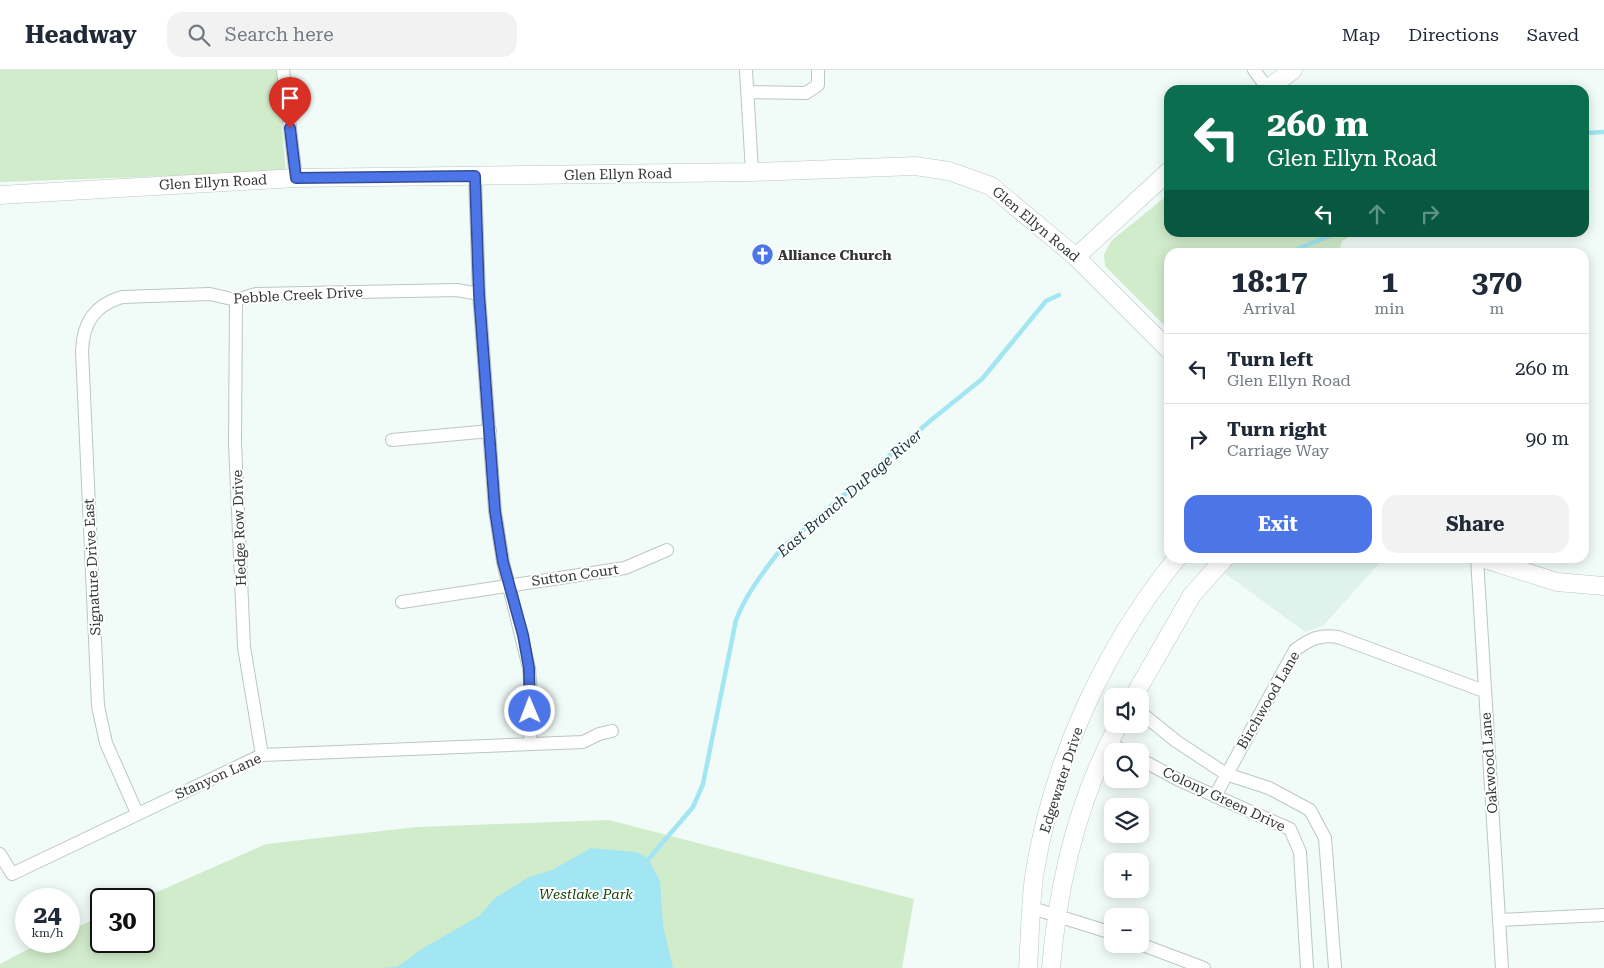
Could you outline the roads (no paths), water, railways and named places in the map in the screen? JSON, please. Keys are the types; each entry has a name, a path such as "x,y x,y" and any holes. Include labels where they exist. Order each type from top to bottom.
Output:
{"street":[{"path":"283,70 296,178"},
{"path":"746,70 752,172"},
{"path":"748,92 806,93 818,85 818,70"},
{"path":"1254,70 1264,85"},
{"path":"1272,85 1293,70"},
{"name":"Glen Ellyn Road","path":"0,195 296,178 752,172 900,166 949,171 991,186 1076,257 1164,345"},
{"path":"1076,257 1164,175"},
{"path":"475,176 479,294 495,511 503,562 529,668 531,694 530,744"},
{"name":"Pebble Creek Drive","path":"91,314 109,301 122,297 210,294 236,300 256,294 457,290 479,294"},
{"name":"Hedge Row Drive","path":"236,300 235,443 244,647 262,755"},
{"name":"Signature Drive East","path":"91,314 85,328 82,351 98,706 106,743 137,814"},
{"path":"392,440 490,432"},
{"name":"Sutton Court","path":"402,602 626,568 667,550"},
{"name":"Edgewater Drive","path":"1028,968 1034,879 1042,834 1066,754 1107,659 1159,580 1173,563"},
{"path":"1139,688 1192,595 1220,563"},
{"name":"Oakwood Lane","path":"1477,563 1502,968"},
{"path":"1497,563 1557,582 1604,586"},
{"name":"Birchwood Lane","path":"1215,796 1295,650 1309,640 1321,635 1338,637 1484,691"},
{"name":"Colony Green Drive","path":"1149,719 1226,774 1268,788 1310,810 1325,838 1335,968"},
{"name":"Stanyon Lane","path":"0,854 12,874 262,755 583,742 599,734 612,731"},
{"path":"1108,743 1114,733"},
{"path":"1051,968 1055,915 1060,886 1084,804 1104,753"},
{"name":"Colony Green Drive","path":"1149,763 1215,796 1290,829 1300,852 1307,968"},
{"path":"1032,908 1104,930"},
{"path":"1499,920 1604,915"},
{"path":"1149,947 1204,968"}],"water":[{"path":"591,848 636,852 648,858 660,881 663,926 673,968 379,968 397,967 425,947 479,916 495,898 529,877 552,870"}],"waterway":[{"name":"East Branch DuPage River","path":"1589,133 1604,132"},
{"name":"East Branch DuPage River","path":"1300,248 1326,237"},
{"name":"East Branch DuPage River","path":"646,862 693,807 703,784 736,620 750,592 762,574 781,549 930,421 982,379 1046,301 1059,295"}],"place":[{"name":"Alliance Church","path":"762,255"}],"park label":[{"name":"Westlake Park","path":"586,894"}]}
